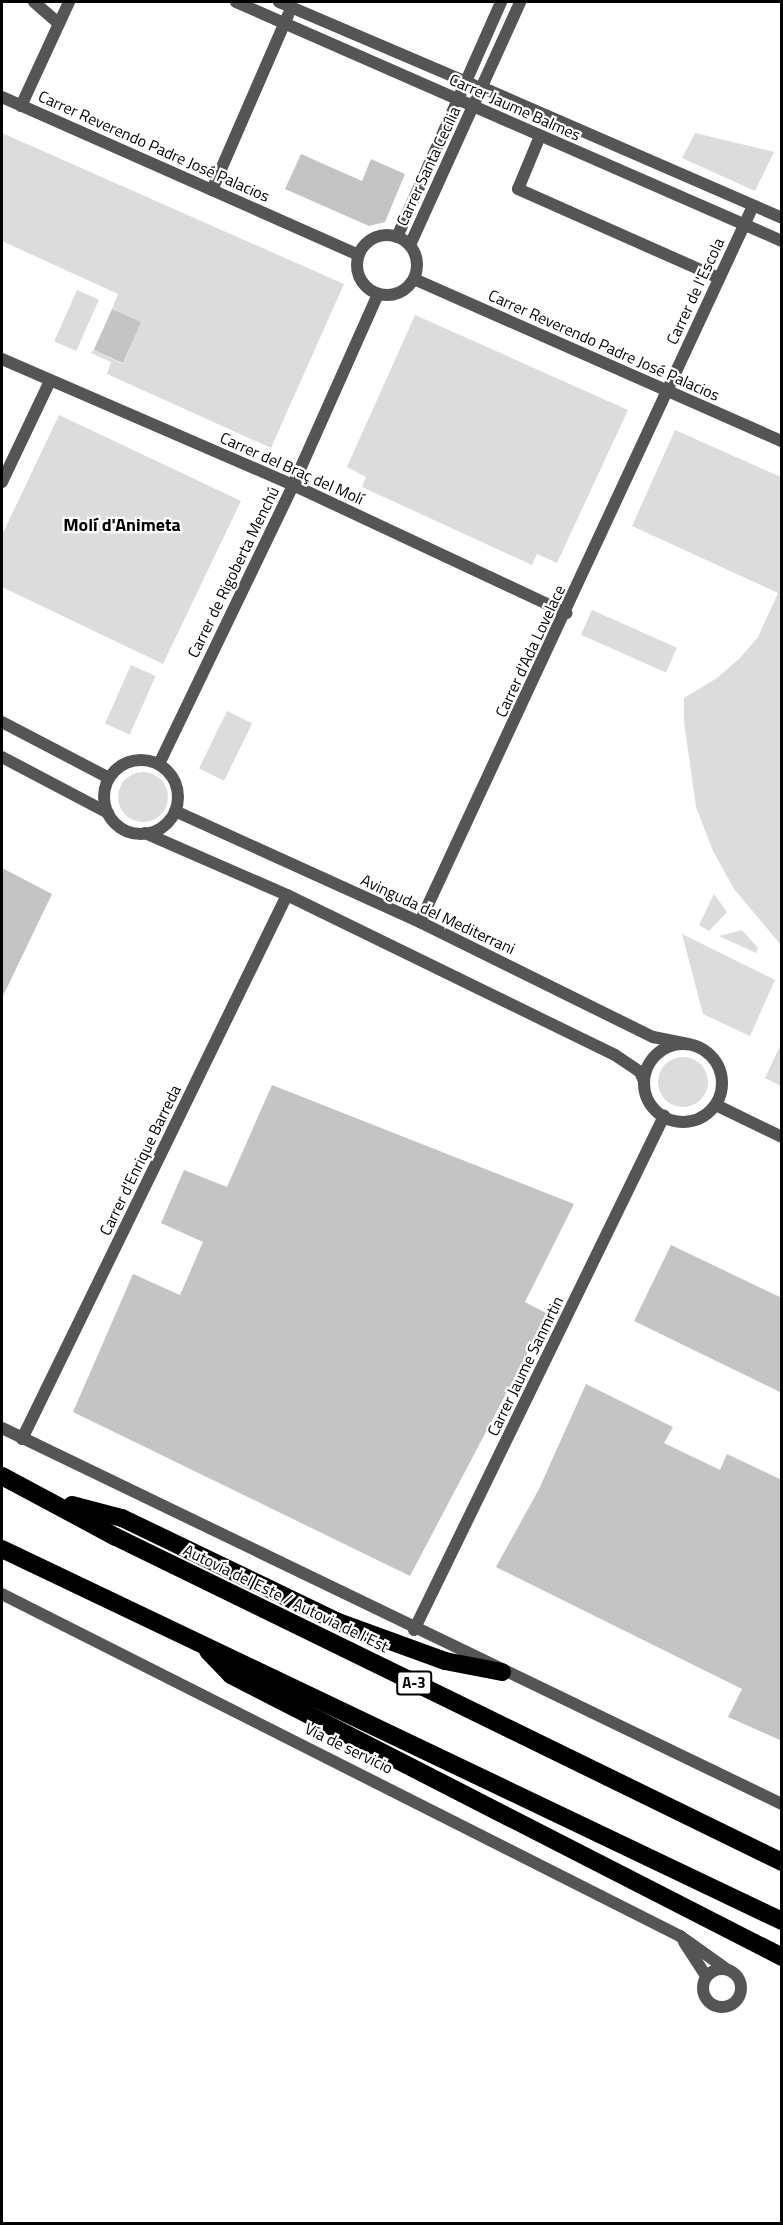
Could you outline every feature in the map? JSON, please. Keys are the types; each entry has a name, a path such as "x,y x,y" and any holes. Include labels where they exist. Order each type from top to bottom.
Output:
{"highway":[{"name":"Autovía del Este / Autovia de l'Est","path":"2,1476 50,1499 116,1537 782,1862"},
{"path":"50,1499 122,1518 338,1622 445,1661 502,1672"},
{"path":"2,1549 204,1648 240,1660 782,1921"},
{"path":"204,1648 231,1675 782,1957"}],"street":[{"path":"34,2 59,24"},
{"path":"21,106 69,2"},
{"name":"Carrer Jaume Balmes","path":"236,2 782,240"},
{"name":"Carrer Jaume Balmes","path":"279,2 293,4 782,218"},
{"name":"Carrer Santa Cecília","path":"397,237 460,100 501,2"},
{"name":"Carrer Santa Cecília","path":"410,245 520,2"},
{"path":"212,190 293,4"},
{"name":"Carrer Reverendo Padre José Palacios","path":"2,98 359,255"},
{"path":"540,136 518,189 719,278"},
{"name":"Carrer de l'Escola","path":"666,391 753,206"},
{"path":"397,237 410,245 417,261 414,279 402,291 378,294 360,278 359,255 370,240 397,237"},
{"name":"Carrer Reverendo Padre José Palacios","path":"414,279 782,441"},
{"name":"Carrer de Rigoberta Menchú","path":"159,764 293,485 378,294"},
{"name":"Carrer del Braç del Molí","path":"2,359 293,485 566,613"},
{"path":"2,482 50,381"},
{"name":"Carrer d'Ada Lovelace","path":"420,922 566,613 666,391"},
{"path":"2,722 109,778"},
{"path":"2,757 108,813 123,829 145,833 287,895 615,1055 640,1072 649,1101 664,1116 686,1122 708,1114 721,1095 721,1072 709,1053 688,1044 675,1044 653,1057 644,1081"},
{"path":"108,813 104,792 109,778 116,769 137,760 159,764 176,784 175,811 163,827 145,833"},
{"name":"Avinguda del Mediterrani","path":"175,811 420,922 653,1037 688,1044"},
{"name":"Carrer d'Enrique Barreda","path":"22,1438 287,895"},
{"path":"716,1105 782,1137"},
{"name":"Carrer Jaume Sanmrtin","path":"414,1630 664,1116"},
{"path":"2,1428 414,1630 782,1804"},
{"name":"Vía de servicio","path":"2,1594 680,1935 725,1968"},
{"path":"680,1935 706,1976 702,1989 708,2002 720,2008 734,2005 742,1993 741,1982 725,1968 706,1976"}],"shaded area":[{"path":"2,133 344,284 271,448 107,374 111,362 91,353 93,350 123,364 141,322 112,309 118,294 2,241"},
{"path":"695,133 774,152 755,191 682,158"},
{"path":"77,290 99,300 76,351 54,341"},
{"path":"415,315 628,410 557,563 537,554 532,565 362,487 366,477 347,467"},
{"path":"59,415 241,501 163,664 2,587 2,535"},
{"path":"675,430 781,477 781,945 734,889 713,851 696,807 684,722 684,698 717,678 740,658 758,637 778,593 632,526"},
{"path":"592,610 677,648 666,672 581,635"},
{"path":"131,665 156,676 130,734 105,723"},
{"path":"227,711 252,723 224,781 199,769"},
{"path":"143,772 161,779 168,797 161,815 143,822 125,815 118,797 125,779"},
{"path":"714,894 727,912 709,931 699,925"},
{"path":"742,930 758,948 756,953 719,936"},
{"path":"682,934 775,980 750,1036 703,1014"},
{"path":"781,1044 781,1086 765,1078"},
{"path":"683,1057 701,1064 708,1082 701,1100 683,1107 665,1100 658,1082 665,1064"}],"building":[{"path":"301,154 362,181 371,159 405,174 385,222 369,226 285,189"},
{"path":"112,309 141,322 123,363 94,350"},
{"path":"2,868 52,894 2,998"},
{"path":"272,1085 574,1204 525,1302 548,1314 410,1576 73,1412 133,1274 180,1295 203,1242 161,1223 184,1170 227,1187"},
{"path":"671,1245 782,1298 782,1393 634,1321"},
{"path":"586,1384 673,1427 664,1443 720,1470 727,1454 782,1480 782,1741 728,1717 742,1689 496,1567 539,1489"}],"district":[{"name":"Molí d'Animeta","path":"122,525"}]}
